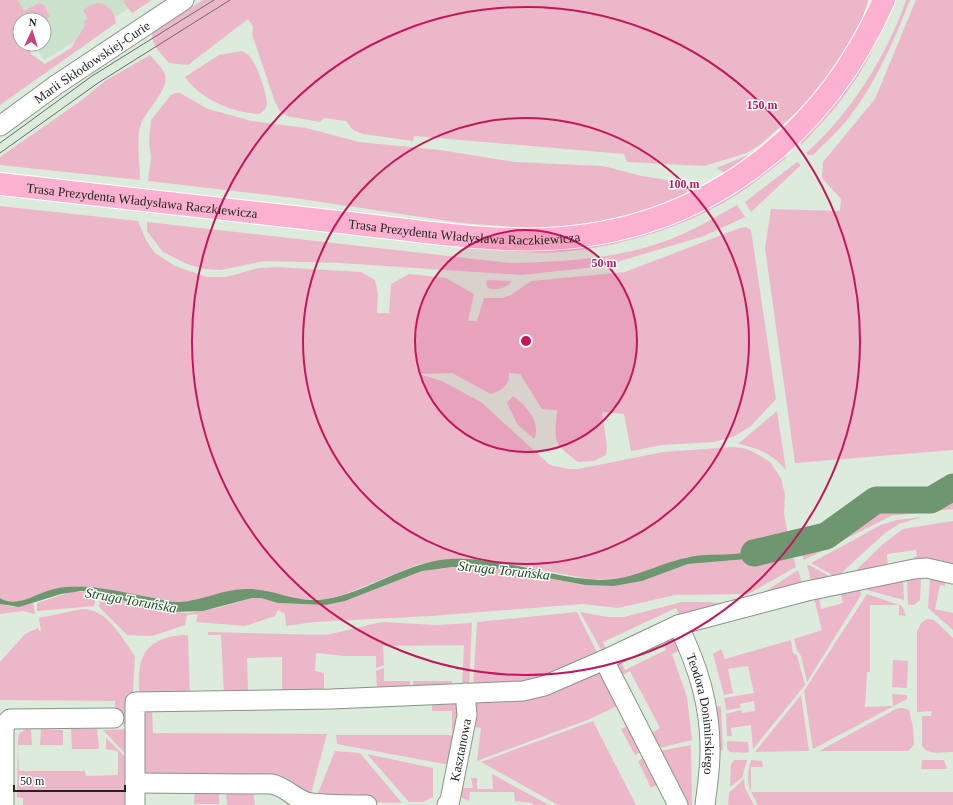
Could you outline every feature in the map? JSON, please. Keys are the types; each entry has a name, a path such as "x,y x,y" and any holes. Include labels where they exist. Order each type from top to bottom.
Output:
{"main road":[{"name":"Trasa Prezydenta Władysława Raczkiewicza","path":"860,47 873,0"},
{"name":"Trasa Prezydenta Władysława Raczkiewicza","path":"0,184 181,205 511,238 572,237 622,228 652,220 703,198 758,164 796,131 821,104 837,83 860,47 884,0"}],"street":[{"name":"Marii Skłodowskiej-Curie","path":"0,126 62,81 184,0"},
{"path":"135,805 136,702 331,699 523,691 544,686 678,625 807,591 905,570 927,568 953,574"},
{"name":"Teodora Donimirskiego","path":"678,625 692,653 705,696 710,736 706,805"},
{"path":"604,660 678,805"},
{"name":"Kasztanowa","path":"447,805 450,800 466,722 466,693"},
{"path":"4,805 4,729 6,722 10,719 114,718"},
{"path":"135,783 272,784 282,786 299,799 311,804 367,805"}],"shaded area":[{"path":"0,0 18,0 24,11 39,3 44,5 48,12 12,12 12,52 31,52 31,54 45,64 71,48 85,26 84,21 88,19 83,10 93,4 98,3 109,8 116,19 116,23 0,105"},
{"path":"6,0 143,0 44,60 39,52 52,52 52,12 14,12"},
{"path":"152,0 132,13 123,1"},
{"path":"203,0 868,0 862,20 840,61 807,103 761,144 747,153 704,166 627,162 624,154 414,136 413,141 363,134 353,130 346,121 324,118 320,122 287,116 280,111 275,102 252,34 253,27 248,19 188,65 169,63 157,49 153,41 152,32"},
{"path":"893,0 895,0 884,26 858,76 837,105 801,145 801,140 830,110 854,76 875,39"},
{"path":"906,0 910,0 897,31 883,62 866,92 839,129 813,155 808,155 806,153 837,121 852,103 865,83 889,41"},
{"path":"916,0 953,0 953,450 795,463 765,248 771,209 840,211 841,199 822,178 823,162 875,99"},
{"path":"242,51 253,61 261,79 267,99 267,106 259,114 228,108 208,98 191,85 185,77 219,55"},
{"path":"150,55 163,70 166,80 161,93 141,124 138,144 140,180 0,165 0,157 82,100 105,81"},
{"path":"180,93 208,109 252,121 306,128 359,142 440,150 514,162 603,166 682,184 687,189 687,195 613,221 538,229 462,223 294,198 148,181 151,157 149,142 151,120 171,95"},
{"path":"756,152 727,174 716,168"},
{"path":"782,157 787,157 740,193 679,224 648,235 616,244 552,252 521,252 492,248 556,249 587,246 647,232 705,208 732,193 758,176"},
{"path":"797,162 801,165 751,212 745,202"},
{"path":"737,205 745,217 704,236 604,266 522,275 340,263 265,261 221,270 204,269 187,264 163,252 147,231 147,222 511,263 548,262 586,259 624,253 660,243 699,226"},
{"path":"0,206 138,221 146,240 155,253 175,266 207,277 226,277 259,268 277,267 361,272 375,280 378,294 377,313 389,313 391,284 409,274 446,278 474,294 468,321 477,321 484,298 502,298 511,295 531,281 625,272 746,227 751,230 776,399 751,426 733,437 714,442 662,445 631,451 624,414 602,412 607,446 606,455 594,461 578,462 559,445 556,435 557,410 542,409 520,374 509,373 507,384 499,391 491,394 452,373 418,374 442,381 481,402 550,465 569,469 578,469 663,452 733,447 752,451 770,462 781,478 785,495 784,513 789,542 742,553 686,557 634,576 612,580 590,579 489,560 451,559 419,564 343,595 326,599 296,600 282,596 229,591 195,601 176,602 84,586 54,589 18,602 7,602 0,598"},
{"path":"488,280 512,281 504,288 495,289 488,288 486,283"},
{"path":"513,396 527,409 534,420 536,433 534,439 517,424 507,403"},
{"path":"777,411 786,470 781,464 765,452 738,444"},
{"path":"953,492 953,509 891,516 804,560 799,550 831,538 869,507 885,502 919,502 937,500"},
{"path":"922,517 899,524 885,533 839,575 834,576 811,563 881,525 897,520"},
{"path":"953,521 953,570 915,565 914,557 917,556 916,550 887,554 888,569 850,576 883,544 903,529"},
{"path":"791,547 796,567 748,594 675,595 618,608 582,604 431,616 314,622 286,626 285,614 278,610 275,616 245,626 196,622 198,614 187,615 185,625 152,636 127,635 99,607 102,593 158,611 188,613 218,608 252,598 261,598 278,603 326,605 345,601 422,571 436,568 469,566 489,567 585,585 614,586 642,581 688,564 747,559"},
{"path":"807,565 809,565 831,577 811,581"},
{"path":"798,570 802,583 763,593"},
{"path":"919,576 921,580 920,600 914,605 908,605 907,580"},
{"path":"903,577 904,600 867,590 870,582"},
{"path":"930,578 945,579 945,586 940,585 935,609 953,613 953,630 928,608"},
{"path":"847,587 860,591 861,595 807,682 801,656 797,650 794,639 822,630 814,598 819,597 821,609 843,603 840,591"},
{"path":"71,592 97,592 94,606 37,611 37,603"},
{"path":"867,594 902,606 906,616 899,615 899,605 870,605 870,672 867,672 865,707 893,706 892,694 907,695 907,699 813,749 804,691"},
{"path":"682,602 734,604 680,617 676,608 603,642 607,651 603,653 580,612 608,617 624,617"},
{"path":"33,603 35,614 23,611 0,614 0,604 13,607"},
{"path":"82,609 91,610 107,619 135,656 131,723 116,725 115,701 0,700 0,662 25,634 38,628 39,631 41,631 39,618"},
{"path":"577,612 597,652 597,657 536,684 473,687 477,622"},
{"path":"927,619 934,620 953,638 953,752 931,752 927,751 922,745 922,716 931,716 932,711 917,712 917,632 921,623"},
{"path":"382,622 436,625 472,623 469,687 462,687 464,645 383,646 384,665 376,668 376,656 345,656 316,653 315,671 324,673 324,693 264,695 264,690 282,690 282,657 247,658 248,690 258,690 258,695 224,695 221,635 208,635 208,632 326,635"},
{"path":"188,635 190,695 141,694 139,690 140,666 142,658 146,652 157,642 172,636"},
{"path":"670,638 674,639 683,649 672,654 687,697 692,740 659,748 650,734 660,728 630,671 619,677 617,665 620,660 625,670 666,650 662,640"},
{"path":"791,640 793,653 797,655 805,685 753,749 751,725 731,728 732,736 727,736 726,714 741,710 742,713 755,711 754,701 740,704 740,708 726,710 724,698 754,693 748,666 728,669 733,693 724,695 713,654 721,649 725,659"},
{"path":"893,660 908,661 907,688 892,687"},
{"path":"384,668 384,681 410,681 410,689 377,689 376,671"},
{"path":"600,671 619,705 590,719 477,761 481,728 470,726 474,703 478,700"},
{"path":"413,681 452,681 452,687 413,689"},
{"path":"801,695 809,751 755,752"},
{"path":"432,699 456,702 460,709 450,765 337,744 336,735 452,735 452,711 432,711"},
{"path":"721,706 723,749 720,752 715,707"},
{"path":"903,708 909,710 913,727 914,745 908,751 819,751 896,709"},
{"path":"139,710 152,710 153,733 327,734 310,797 142,777"},
{"path":"593,721 636,805 558,805 481,762"},
{"path":"631,725 645,750 635,755 621,729"},
{"path":"71,728 97,729 99,749 72,749"},
{"path":"26,729 31,729 32,745 18,745 19,771 85,771 86,776 118,775 118,751 106,749 106,738 129,760 129,805 23,805 23,798 17,797 18,739 19,734"},
{"path":"41,729 63,730 63,745 40,745"},
{"path":"130,729 130,759 103,730"},
{"path":"727,741 748,742 749,751 747,753 730,752 727,749"},
{"path":"691,745 692,805 685,805 660,751"},
{"path":"335,751 360,753 402,803 320,801 317,796"},
{"path":"367,754 433,768 433,797 423,802 409,802"},
{"path":"648,756 662,782 651,788 638,761"},
{"path":"734,760 747,760 742,778 730,787 731,764"},
{"path":"751,760 762,761 763,767 751,767 751,791 748,783 748,773"},
{"path":"922,760 944,760 947,769 921,769"},
{"path":"492,774 549,805 533,805 532,803 515,801 514,792 470,792 469,801 462,798 461,788 473,788 471,778 477,778 477,789 493,789"},
{"path":"744,779 745,788 754,805 728,805 729,793"},
{"path":"195,789 219,789 219,804 194,804"},
{"path":"253,791 255,805 227,805 226,792"},
{"path":"751,792 953,792 953,805 758,805"}],"water":[{"path":"789,542 791,547 747,559 688,564 642,581 614,586 585,585 489,567 452,567 422,571 345,601 326,605 278,603 261,598 252,598 203,611 173,612 158,611 97,592 81,591 61,594 19,607 0,604 0,598 6,601 20,601 47,591 65,587 105,589 176,602 196,600 229,591 246,589 256,589 294,598 315,600 326,599 357,590 402,571 434,561 450,559 488,561 580,578 610,580 632,575 692,556 735,554"}],"waterway":[{"name":"Struga Toruńska","path":"754,553 826,536 876,500 931,500 953,487"}],"tram line":[{"path":"0,143 92,76 214,0"},
{"path":"0,153 98,83 230,0"}]}
